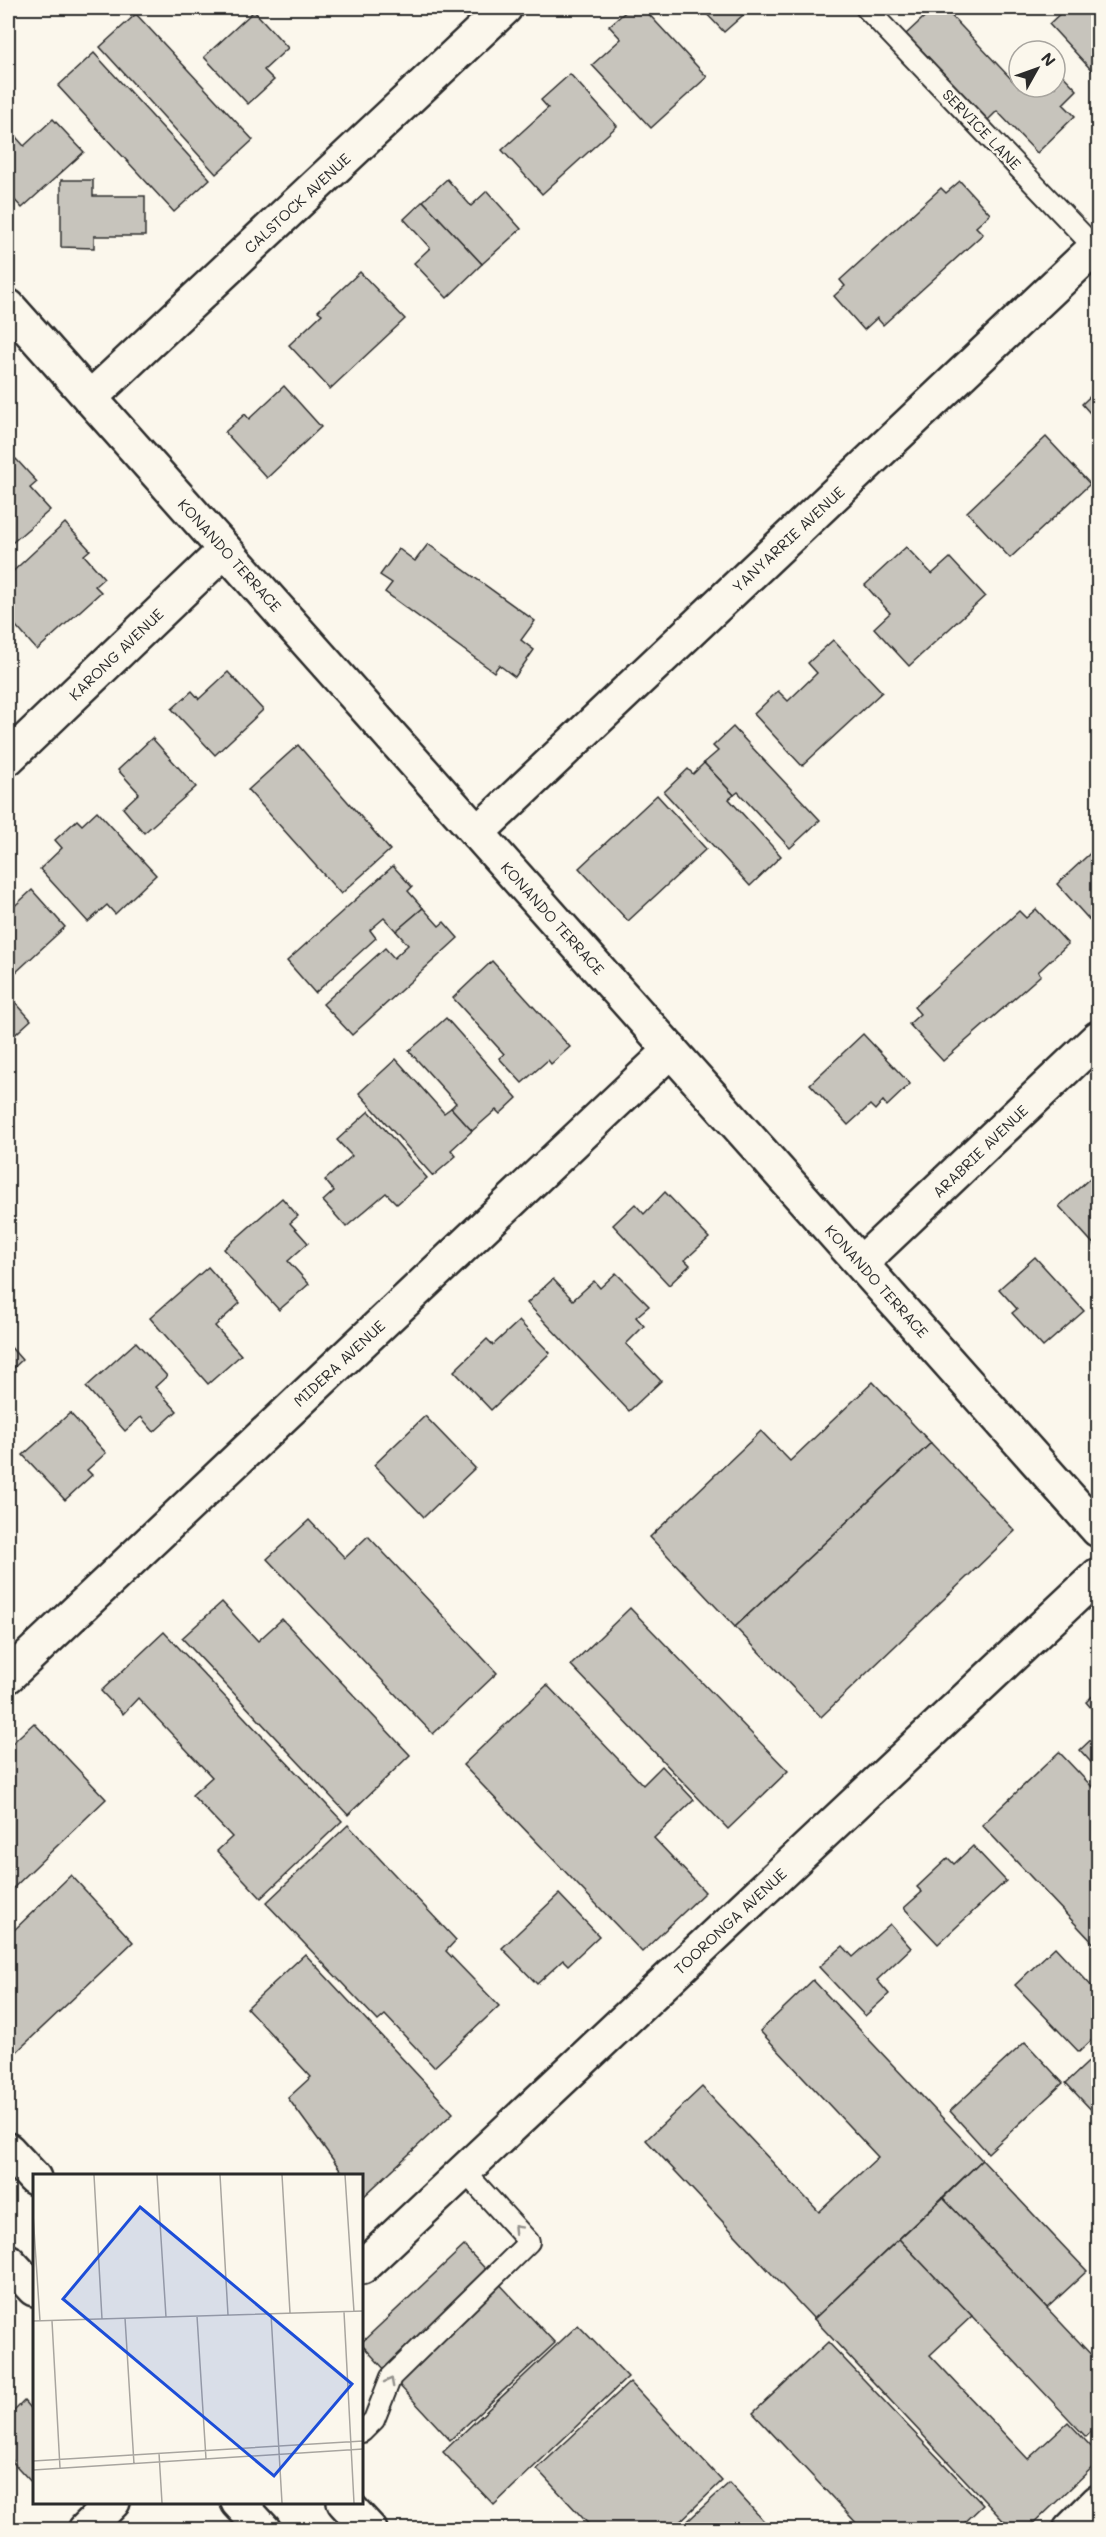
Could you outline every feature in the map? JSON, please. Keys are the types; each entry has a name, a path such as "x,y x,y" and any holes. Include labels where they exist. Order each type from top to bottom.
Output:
{"street":[{"name":"CALSTOCK AVENUE","path":"90,398 505,8"},
{"name":"YANYARRIE AVENUE","path":"477,832 1098,248"},
{"name":"KONANDO TERRACE","path":"8,306 1098,1530"},
{"name":"KARONG AVENUE","path":"8,758 225,550"},
{"name":"ARABRIE AVENUE","path":"861,1263 1098,1038"},
{"name":"MIDERA AVENUE","path":"8,1676 671,1050"},
{"name":"TOORONGA AVENUE","path":"363,2266 1098,1575"},
{"path":"8,2150 33,2177"},
{"path":"8,2261 33,2288"},
{"path":"1070,2529 1098,2502"},
{"path":"85,2529 111,2504"},
{"path":"240,2504 264,2529"},
{"path":"346,2504 370,2529"}],"lane":[{"name":"SERVICE LANE","path":"866,8 1098,248"},
{"path":"363,2431 374,2420 391,2377 529,2242 464,2171"}],"building":[{"path":"630,8 643,8 707,77 651,128 592,65 621,39 609,26"},
{"path":"701,8 751,8 724,32"},
{"path":"934,8 944,8 1007,75 1007,99 1067,99 1067,80 1077,90 1063,104 1075,116 1037,153 997,111 988,120 906,34"},
{"path":"1066,8 1086,8 1098,21 1098,77 1067,43 1067,39 1063,39 1049,24"},
{"path":"254,11 288,48 264,70 274,80 248,104 204,57"},
{"path":"136,14 253,140 216,174 100,47"},
{"path":"94,53 210,179 174,212 58,86"},
{"path":"570,74 617,126 542,194 502,150 548,108 541,100"},
{"path":"53,119 84,152 22,208 8,193 8,128 24,146"},
{"path":"447,179 471,206 487,191 521,229 482,264 423,201"},
{"path":"61,180 93,180 93,196 145,196 145,236 94,236 94,248 61,247"},
{"path":"960,181 990,214 976,227 983,234 883,325 877,318 864,330 834,296 845,286 840,280 941,188 946,193"},
{"path":"423,201 482,264 447,298 414,263 430,248 404,219"},
{"path":"360,272 405,319 330,389 289,345 322,314 318,311"},
{"path":"284,386 321,427 267,478 225,432 245,414 249,419"},
{"path":"1098,389 1098,422 1082,404"},
{"path":"1046,437 1090,484 1010,558 967,512"},
{"path":"16,459 37,482 30,488 50,510 12,543 8,538 8,464 9,466"},
{"path":"65,523 90,550 84,555 104,578 95,586 101,592 37,650 8,617 8,576"},
{"path":"428,544 535,621 521,640 534,650 515,677 499,665 494,672 385,592 392,583 380,575 399,549 415,561"},
{"path":"906,547 932,574 950,558 985,596 909,666 874,628 890,613 865,585"},
{"path":"833,640 882,692 802,766 754,714 778,691 788,701 817,673 808,663"},
{"path":"228,672 263,710 215,755 172,709 192,691 199,699"},
{"path":"733,727 820,820 790,848 738,792 734,795 704,763 718,751 713,746"},
{"path":"152,738 196,787 144,833 123,808 139,793 118,770"},
{"path":"298,745 390,850 341,894 248,790"},
{"path":"704,763 734,795 729,799 781,856 750,886 664,792 688,769 693,774"},
{"path":"657,795 706,849 628,921 579,868"},
{"path":"97,811 156,875 115,914 107,905 88,922 40,869 62,848 55,840 77,820 82,825"},
{"path":"1098,846 1098,924 1095,926 1057,884"},
{"path":"393,866 412,887 408,891 423,908 396,931 384,918 370,930 376,938 315,993 287,961"},
{"path":"32,890 65,927 14,974 8,967 8,912"},
{"path":"423,908 439,926 444,922 458,938 352,1035 323,1004 385,948 394,958 408,945 396,931"},
{"path":"1036,909 1068,944 1038,972 1041,975 943,1061 909,1024 920,1014 914,1007 1019,911 1026,918"},
{"path":"492,961 570,1047 551,1064 548,1060 522,1083 499,1058 504,1054 453,998"},
{"path":"8,994 31,1020 8,1041"},
{"path":"446,1018 517,1098 500,1114 496,1110 472,1131 451,1108 456,1103 409,1051"},
{"path":"863,1034 910,1084 887,1106 883,1101 875,1110 870,1105 848,1125 810,1084"},
{"path":"396,1059 444,1113 451,1108 472,1131 451,1150 456,1156 433,1176 359,1093"},
{"path":"369,1111 427,1178 397,1204 386,1193 346,1227 323,1201 334,1191 325,1180 352,1156 337,1140"},
{"path":"1098,1171 1098,1249 1059,1206"},
{"path":"665,1192 709,1238 685,1260 690,1265 669,1285 613,1225 635,1204 644,1214"},
{"path":"282,1198 298,1216 290,1223 308,1243 288,1261 309,1284 279,1310 224,1249"},
{"path":"1035,1257 1084,1311 1043,1347 1012,1313 1017,1309 999,1289"},
{"path":"208,1267 240,1303 215,1326 241,1355 208,1384 150,1318"},
{"path":"616,1273 649,1306 636,1317 644,1326 626,1344 661,1381 629,1411 527,1303 553,1279 573,1300 594,1281 600,1288"},
{"path":"519,1321 550,1353 491,1410 454,1371 487,1339 493,1345"},
{"path":"136,1342 167,1376 155,1387 177,1411 154,1432 141,1417 125,1431 86,1387"},
{"path":"8,1344 22,1360 8,1373"},
{"path":"873,1382 931,1443 735,1627 650,1537 761,1431 790,1461"},
{"path":"70,1413 106,1453 87,1470 92,1475 65,1500 23,1455"},
{"path":"425,1416 475,1468 424,1517 374,1465"},
{"path":"931,1443 1015,1531 821,1717 735,1627"},
{"path":"309,1520 345,1558 368,1536 497,1673 433,1734 267,1559"},
{"path":"222,1602 258,1641 282,1619 410,1755 348,1815 182,1638"},
{"path":"630,1608 788,1771 728,1829 571,1665"},
{"path":"164,1632 342,1821 261,1898 217,1851 232,1837 192,1795 212,1777 138,1698 123,1714 101,1691"},
{"path":"547,1685 643,1785 662,1766 694,1800 654,1838 705,1892 642,1952 463,1765"},
{"path":"1098,1691 1098,1716 1086,1702"},
{"path":"34,1723 106,1799 8,1893 8,1747"},
{"path":"1098,1733 1098,1770 1080,1750"},
{"path":"1059,1752 1098,1793 1098,1948 982,1825"},
{"path":"348,1825 456,1940 446,1951 499,2006 434,2067 385,2015 378,2021 266,1903"},
{"path":"973,1846 1006,1881 938,1944 904,1908 922,1892 917,1887 948,1858 954,1864"},
{"path":"71,1875 133,1942 8,2060 8,1936"},
{"path":"559,1894 599,1936 568,1965 563,1960 537,1984 502,1948"},
{"path":"890,1924 911,1948 877,1980 889,1994 865,2016 819,1967 843,1946 853,1957"},
{"path":"1055,1947 1098,1993 1098,2034 1079,2052 1015,1985"},
{"path":"305,1954 453,2113 363,2197 363,2174 344,2174 288,2098 311,2077 247,2008"},
{"path":"813,1980 982,2160 814,2319 646,2140 702,2087 819,2212 878,2157 760,2031"},
{"path":"1025,2042 1063,2083 988,2153 950,2111"},
{"path":"1098,2053 1098,2117 1066,2083"},
{"path":"982,2160 1087,2271 1047,2308 943,2198"},
{"path":"943,2198 1098,2362 1098,2425 1086,2437 899,2239"},
{"path":"899,2239 972,2316 930,2355 1028,2459 1068,2422 1098,2454 1098,2462 1027,2530 1012,2530 814,2319"},
{"path":"464,2246 555,2343 450,2440 363,2346 363,2341"},
{"path":"578,2325 628,2377 494,2505 443,2452"},
{"path":"828,2342 983,2505 957,2530 863,2530 753,2413"},
{"path":"630,2382 722,2481 671,2530 594,2530 537,2469"},
{"path":"24,2401 33,2412 33,2484 9,2458 8,2460 8,2417"},
{"path":"729,2483 772,2530 678,2530"}]}
